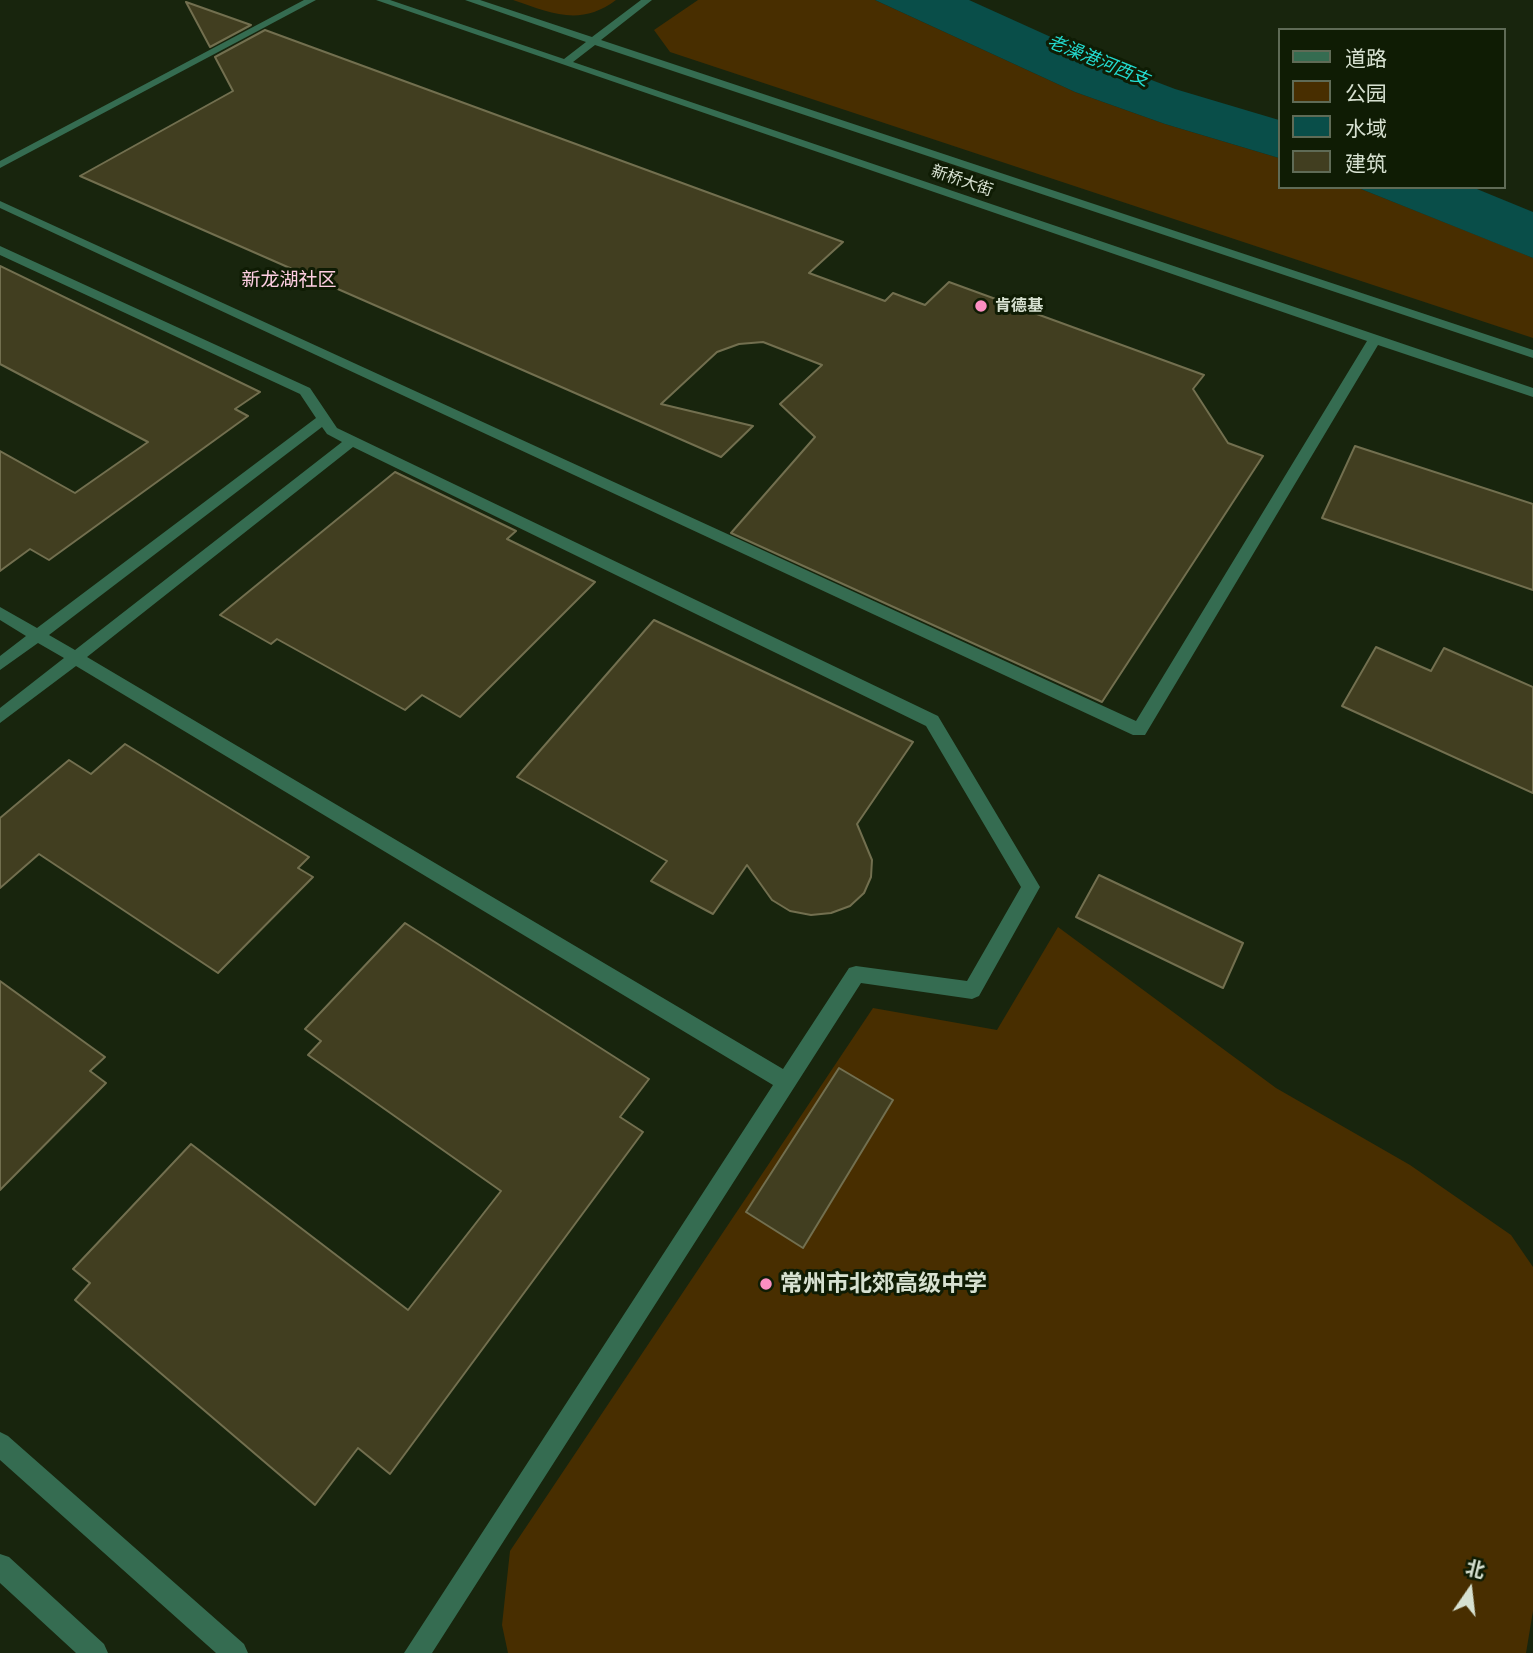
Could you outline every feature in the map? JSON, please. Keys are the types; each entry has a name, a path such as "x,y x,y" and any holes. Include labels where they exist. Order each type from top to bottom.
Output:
{"street":[{"path":"0,165 311,0"},
{"name":"新桥大街","path":"381,0 1533,393"},
{"name":"新桥大街","path":"470,0 1533,354"},
{"path":"567,62 595,43 647,0"},
{"path":"0,204 1139,730 1376,340"},
{"path":"0,250 305,391 332,431 932,721 1031,887 972,989 856,974 417,1653"},
{"path":"0,664 324,419"},
{"path":"0,716 352,441"},
{"path":"0,613 786,1082"},
{"path":"0,1444 235,1653"},
{"path":"0,1566 95,1653"}],"green space":[{"path":"513,0 616,0 590,13 565,15"},
{"path":"698,0 875,0 1075,92 1165,124 1278,158 1278,189 1361,189 1533,258 1533,338 670,52 654,30"},
{"path":"1058,927 1276,1088 1410,1165 1511,1235 1533,1267 1533,1611 1526,1653 508,1653 502,1625 510,1551 873,1008 997,1030"}],"water":[{"name":"老澡港河西支","path":"875,0 969,0 1115,66 1175,89 1278,120 1278,158 1165,124 1075,92"},
{"path":"1361,189 1477,189 1533,212 1533,258"}],"building":[{"path":"186,2 251,25 210,47"},
{"path":"265,30 843,242 809,273 885,301 893,293 925,305 949,282 1204,375 1193,389 1228,443 1263,456 1102,702 731,533 815,437 780,404 822,365 763,342 739,344 717,352 661,404 753,426 721,457 80,176 233,91 215,57"},
{"path":"0,266 260,392 235,409 248,416 49,560 30,549 0,571 0,451 75,493 148,442 0,364"},
{"path":"1355,446 1533,504 1533,590 1322,518"},
{"path":"395,472 516,531 507,539 595,582 460,717 422,695 405,710 277,639 271,644 220,615"},
{"path":"654,620 913,742 857,824 872,860 871,877 864,893 850,906 831,913 811,915 790,911 772,900 747,865 713,914 651,881 667,861 517,777"},
{"path":"1376,647 1431,671 1444,648 1533,687 1533,793 1342,706"},
{"path":"125,744 309,857 298,868 313,877 218,973 39,854 0,888 0,818 69,760 91,774"},
{"path":"1099,875 1243,943 1223,988 1076,917"},
{"path":"405,923 649,1079 620,1117 643,1132 390,1474 358,1448 315,1505 75,1300 90,1283 73,1269 191,1144 408,1310 501,1191 308,1055 321,1041 305,1029"},
{"path":"0,981 105,1057 90,1071 106,1083 0,1190"},
{"path":"839,1068 893,1100 803,1248 746,1212"}],"place":[{"name":"肯德基","path":"981,306"},
{"name":"常州市北郊高级中学","path":"766,1284"}],"district":[{"name":"新龙湖社区","path":"289,280"}]}
